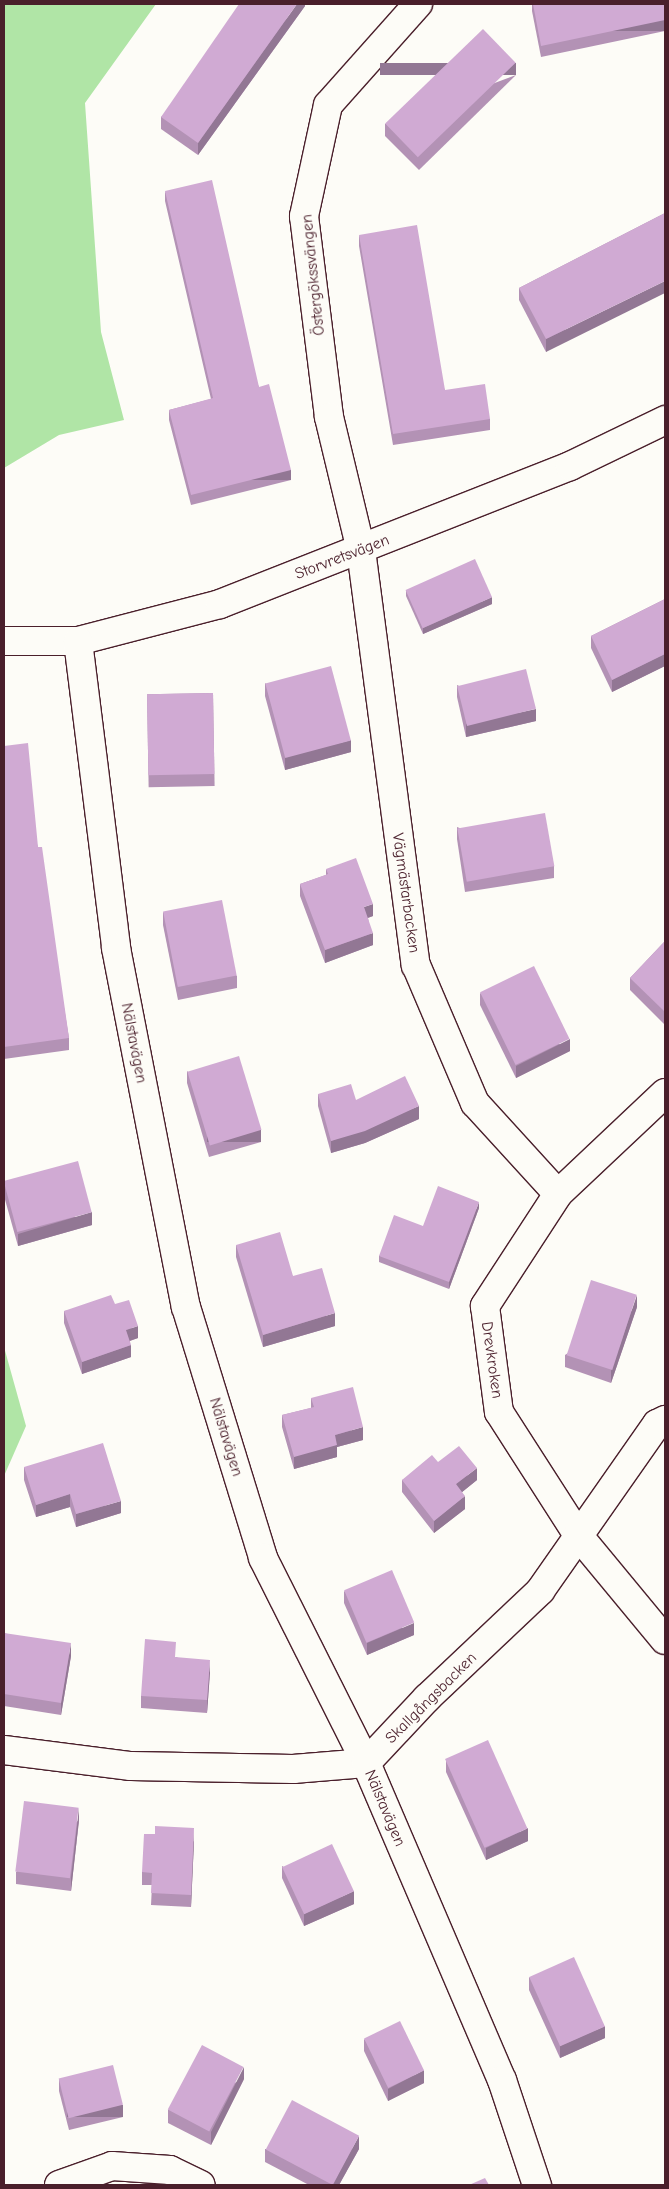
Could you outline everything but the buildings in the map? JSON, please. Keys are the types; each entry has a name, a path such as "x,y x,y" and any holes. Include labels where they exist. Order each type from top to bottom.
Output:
{"street":[{"name":"Östergökssvängen","path":"361,550 329,417 304,216 328,106 418,4"},
{"name":"Storvretsvägen","path":"4,641 78,641 220,604 570,466 665,420"},
{"name":"Vägmästarbacken","path":"361,550 416,965 475,1102 558,1194"},
{"name":"Nälstavägen","path":"78,641 116,948 186,1307 263,1558 366,1763 502,2080 537,2185"},
{"name":"Drevkroken","path":"665,1093 558,1194 485,1306 499,1412 578,1535 665,1640"},
{"name":"Skallgångsbacken","path":"366,1763 427,1698 540,1591 657,1424 665,1420"},
{"path":"4,1750 131,1766 293,1769 366,1763"},
{"path":"60,2185 112,2166 170,2170 201,2185"}],"green space":[{"path":"4,4 156,4 85,103 101,332 124,420 59,435 4,468"},
{"path":"4,1347 26,1426 4,1476"}]}
